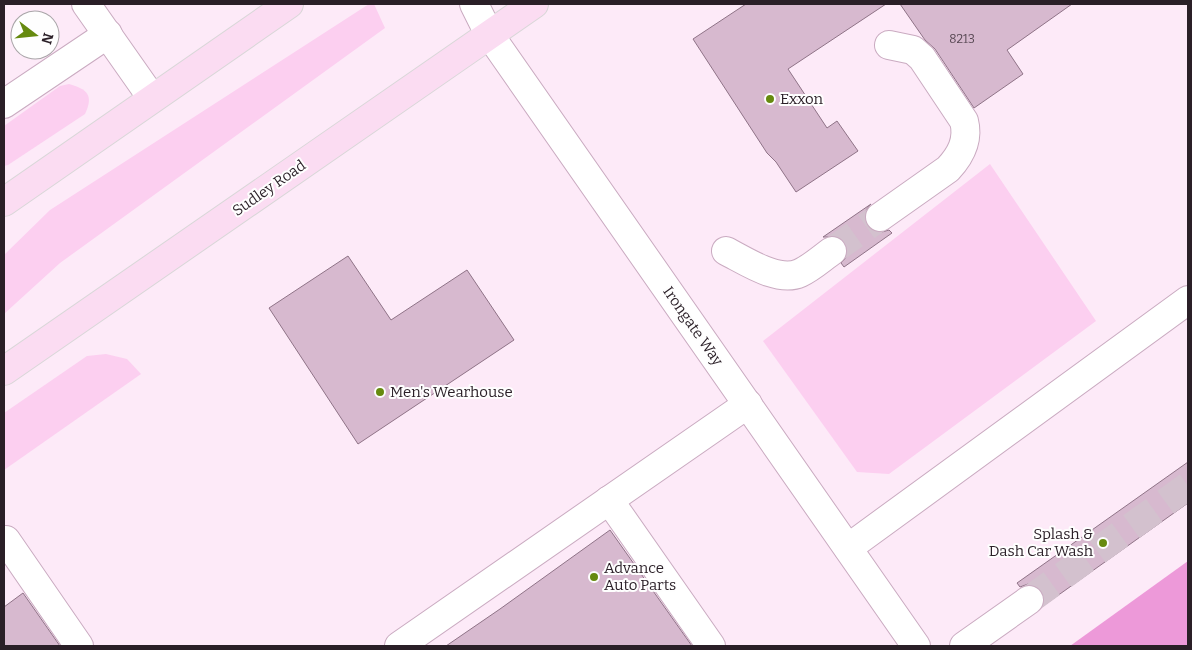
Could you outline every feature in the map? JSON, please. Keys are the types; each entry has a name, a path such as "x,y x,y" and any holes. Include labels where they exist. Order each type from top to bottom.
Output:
{"main road":[{"path":"4,202 289,4"},
{"name":"Sudley Road","path":"4,371 534,4"}],"street":[{"path":"86,4 152,98"},
{"name":"Irongate Way","path":"474,4 489,34 916,646"},
{"path":"4,104 108,34"},
{"path":"880,218 948,169 962,150 966,135 964,121 922,58 913,50 889,45"},
{"path":"726,251 767,271 778,275 790,276 801,273 832,251"},
{"path":"848,548 1188,300"},
{"path":"399,646 748,404"},
{"path":"609,500 711,646"},
{"path":"6,540 79,646"},
{"path":"964,646 1029,600"}],"shaded area":[{"path":"369,4 374,4 385,28 60,263 4,314 4,255 50,210"},
{"path":"69,84 80,88 89,97 85,114 4,166 4,126 60,86"},
{"path":"990,164 1096,321 889,474 857,472 763,341"},
{"path":"106,354 127,359 141,374 4,470 4,413 87,356"},
{"path":"1188,561 1188,646 1070,646"}],"building":[{"name":"Exxon","path":"746,4 886,4 788,69 827,128 837,121 858,151 796,192 776,162 767,153 693,39"},
{"path":"900,4 1072,4 1007,50 1023,74 974,108 935,49 925,40"},
{"path":"871,204 866,210 864,218 868,226 874,231 882,232 889,230 892,233 844,267 841,263 846,258 848,250 845,242 838,237 823,237"},
{"name":"Men's Wearhouse","path":"348,256 391,320 467,270 514,340 358,444 269,308"},
{"name":"Splash & Dash Car Wash","path":"1188,462 1188,503 1043,606 1044,598 1036,586 1028,584 1020,587 1017,583"},
{"name":"Advance Auto Parts","path":"610,530 692,646 446,646 500,609"},
{"path":"23,593 60,646 4,646 4,607"}],"tunnel":[{"path":"832,251 880,217"},
{"path":"1029,600 1188,486"}],"place":[{"name":"Exxon","path":"770,99"},
{"name":"Men's Wearhouse","path":"380,392"},
{"name":"Splash & Dash Car Wash","path":"1103,543"},
{"name":"Advance Auto Parts","path":"594,577"}]}
